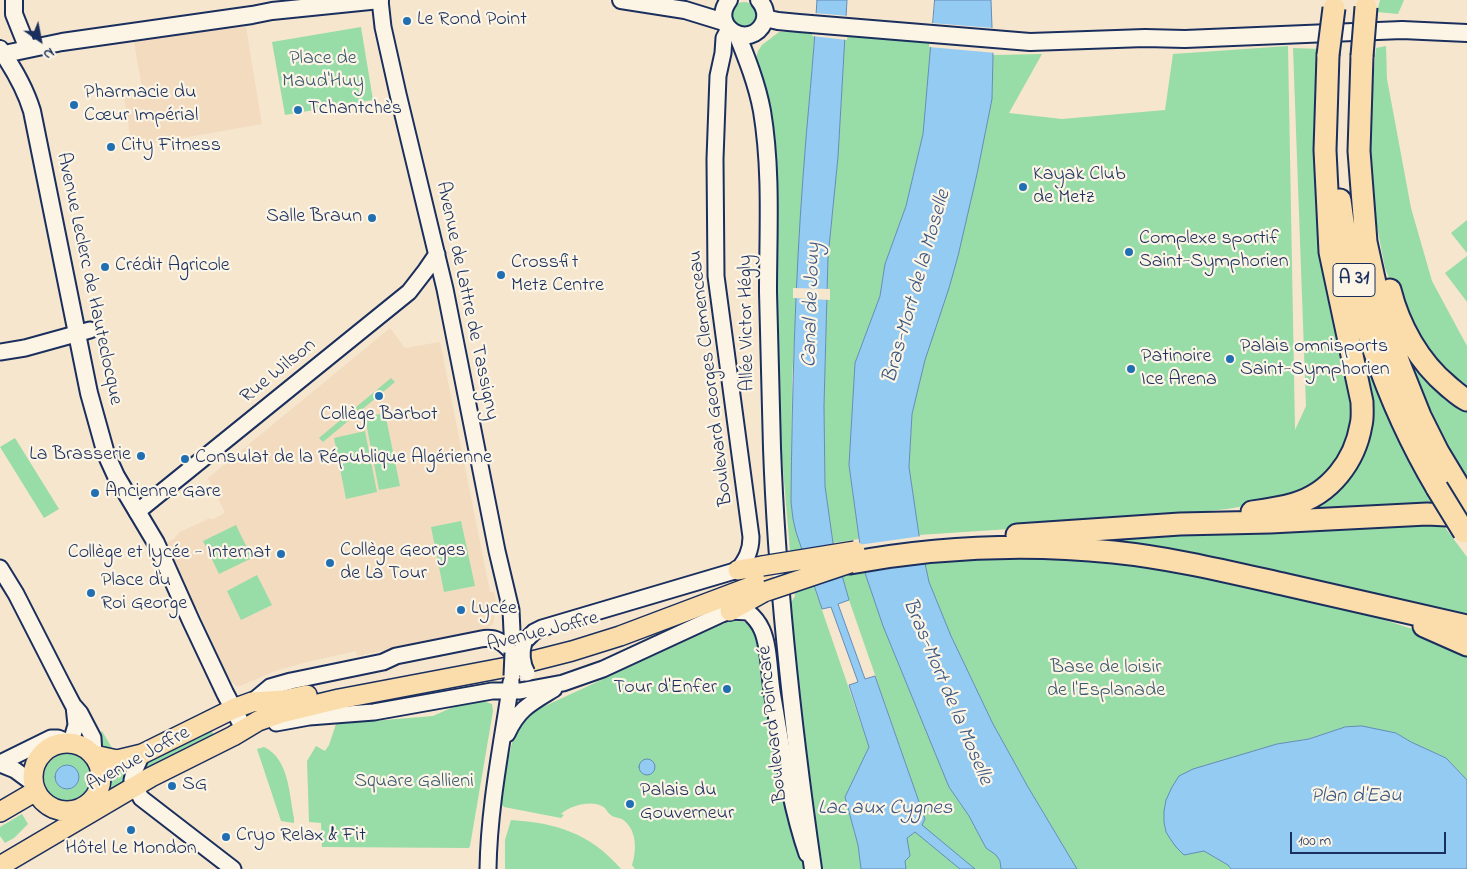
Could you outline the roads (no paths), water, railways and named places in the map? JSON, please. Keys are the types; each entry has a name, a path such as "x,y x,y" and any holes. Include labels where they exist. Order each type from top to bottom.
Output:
{"highway":[{"name":"A 31","path":"1367,4 1362,56 1359,151 1366,242 1382,315 1400,366 1420,416 1438,452 1463,494"},
{"path":"1180,524 1295,504 1312,497 1338,476 1349,461 1356,446 1362,424 1362,402 1330,252 1325,150 1332,55 1339,5"},
{"name":"A 31","path":"1332,55 1339,190 1344,231 1367,328 1383,376 1411,441 1437,488 1466,528"},
{"path":"1359,151 1376,239 1395,309 1408,337 1426,363 1442,381 1467,400"},
{"path":"852,557 885,546 956,544 1180,524 1270,522 1427,514 1466,528"},
{"path":"956,544 1114,552 1180,562 1467,626"},
{"path":"1287,586 1421,625 1467,645"}],"main road":[{"path":"14,0 14,14 28,49"},
{"path":"3,58 20,58 28,49 168,26 272,11 380,0"},
{"path":"621,0 685,10 743,36 760,28 765,18 763,6 759,0"},
{"path":"685,10 727,2 723,16 730,29"},
{"path":"765,18 1048,42 1145,38 1185,39 1402,30 1467,34"},
{"name":"Allée Victor Hégly","path":"730,29 752,72 762,109 767,147 769,189 769,365 774,489 768,578"},
{"name":"Allée Victor Hégly","path":"752,72 755,32"},
{"name":"Avenue Leclerc de Hauteclocque","path":"3,58 27,94 32,111 84,332 89,393 106,454 116,476 156,543 176,591 244,729"},
{"path":"730,611 768,578 852,557"},
{"path":"738,570 768,578"},
{"name":"Avenue Joffre","path":"94,755 117,760 142,754 252,702 284,700 522,652 572,651 620,636 768,578"},
{"name":"Avenue Joffre","path":"0,866 55,833 88,809 233,736 258,721 281,713 620,628 768,578"},
{"name":"Boulevard Poincaré","path":"768,578 795,730 813,869"},
{"path":"69,742 86,748 94,755 99,762 102,780 99,792 88,809 60,810 46,803 35,788 32,771 42,753 54,745 69,742"},
{"path":"0,812 35,788"}],"street":[{"name":"Avenue de Lattre de Tassigny","path":"380,0 383,27 396,85 446,290 497,551 522,652 510,691 500,754"},
{"name":"Boulevard Georges Clemenceau","path":"730,29 724,38 718,76 715,159 716,276 752,537 748,555 738,570"},
{"name":"Rue Wilson","path":"138,512 409,292 437,254"},
{"path":"0,352 12,351 84,332"},
{"path":"0,568 22,605 73,705 80,713 93,738 94,755"},
{"name":"Avenue Joffre","path":"252,702 270,687 291,681 383,662 396,656 491,638 522,652 738,570"},
{"name":"Avenue Joffre","path":"511,610 523,625 529,628 522,652"},
{"name":"Avenue Joffre","path":"244,729 260,728 310,717 374,712 492,692 520,691 557,685 603,669 730,611"},
{"name":"Boulevard Poincaré","path":"730,611 748,612 762,630 766,646 772,696 798,827 813,869"},
{"path":"522,652 535,680 557,685"},
{"path":"488,869 488,841 500,754 512,723 518,714 557,685"},
{"path":"0,763 51,738 58,738 69,742 76,725 73,705"},
{"path":"142,754 132,777 132,783 141,798 233,869"},
{"path":"0,763 15,770 35,788"}],"water":[{"path":"817,0 847,0 838,157 828,257 824,406 825,486 833,543 849,600 838,604 865,679 875,676 925,819 922,825 975,869 960,869 915,832 907,838 910,856 905,861 906,869 861,869 858,845 845,797 869,747 849,685 858,682 831,607 822,609 793,519 791,461 796,299 800,218"},
{"name":"Bras-Mort de la Moselle","path":"935,0 991,0 992,99 958,256 925,360 912,414 909,467 919,535 929,582 951,636 993,724 1077,869 1001,869 1000,861 996,855 986,848 969,816 949,787 883,626 863,567 849,465 855,363 880,296 885,264 906,206 923,134"},
{"name":"Plan d'Eau","path":"1362,726 1396,733 1446,758 1467,780 1467,869 1231,869 1228,865 1204,851 1184,855 1166,832 1164,811 1166,800 1179,776 1193,769 1277,744 1309,739 1345,727"},
{"path":"647,759 655,767 647,775 639,767"},
{"path":"67,765 72,766 78,772 78,782 72,788 67,789 62,788 56,782 55,777 56,772 62,766"}],"place":[{"name":"Le Rond Point","path":"407,21"},
{"name":"Pharmacie du Cœur Impérial","path":"74,105"},
{"name":"Tchantchès","path":"298,110"},
{"name":"City Fitness","path":"111,147"},
{"name":"Kayak Club de Metz","path":"1023,187"},
{"name":"Salle Braun","path":"372,218"},
{"name":"Complexe sportif Saint-Symphorien","path":"1129,252"},
{"name":"Crédit Agricole","path":"105,267"},
{"name":"Crossfit Metz Centre","path":"501,275"},
{"name":"Palais omnisports Saint-Symphorien","path":"1230,359"},
{"name":"Patinoire Ice Arena","path":"1131,369"},
{"name":"Collège Barbot","path":"379,396"},
{"name":"La Brasserie","path":"141,456"},
{"name":"Consulat de la République Algérienne","path":"185,459"},
{"name":"Ancienne Gare","path":"95,493"},
{"name":"Collège et lycée - Internat","path":"281,554"},
{"name":"Collège Georges de La Tour","path":"330,563"},
{"name":"Place du Roi George","path":"91,593"},
{"name":"Lycée","path":"461,610"},
{"name":"Tour d'Enfer","path":"727,689"},
{"name":"SG","path":"172,786"},
{"name":"Palais du Gouverneur","path":"630,804"},
{"name":"Hôtel Le Mondon","path":"131,830"},
{"name":"Cryo Relax & Fit","path":"226,837"}],"park label":[{"name":"Place de Maud'Huy","path":"323,72"},
{"name":"Base de loisir de l'Esplanade","path":"1106,680"},
{"name":"Square Gallieni","path":"414,783"}],"water label":[{"name":"Canal de Jouy","path":"813,305"},
{"name":"Lac aux Cygnes","path":"885,810"}]}
